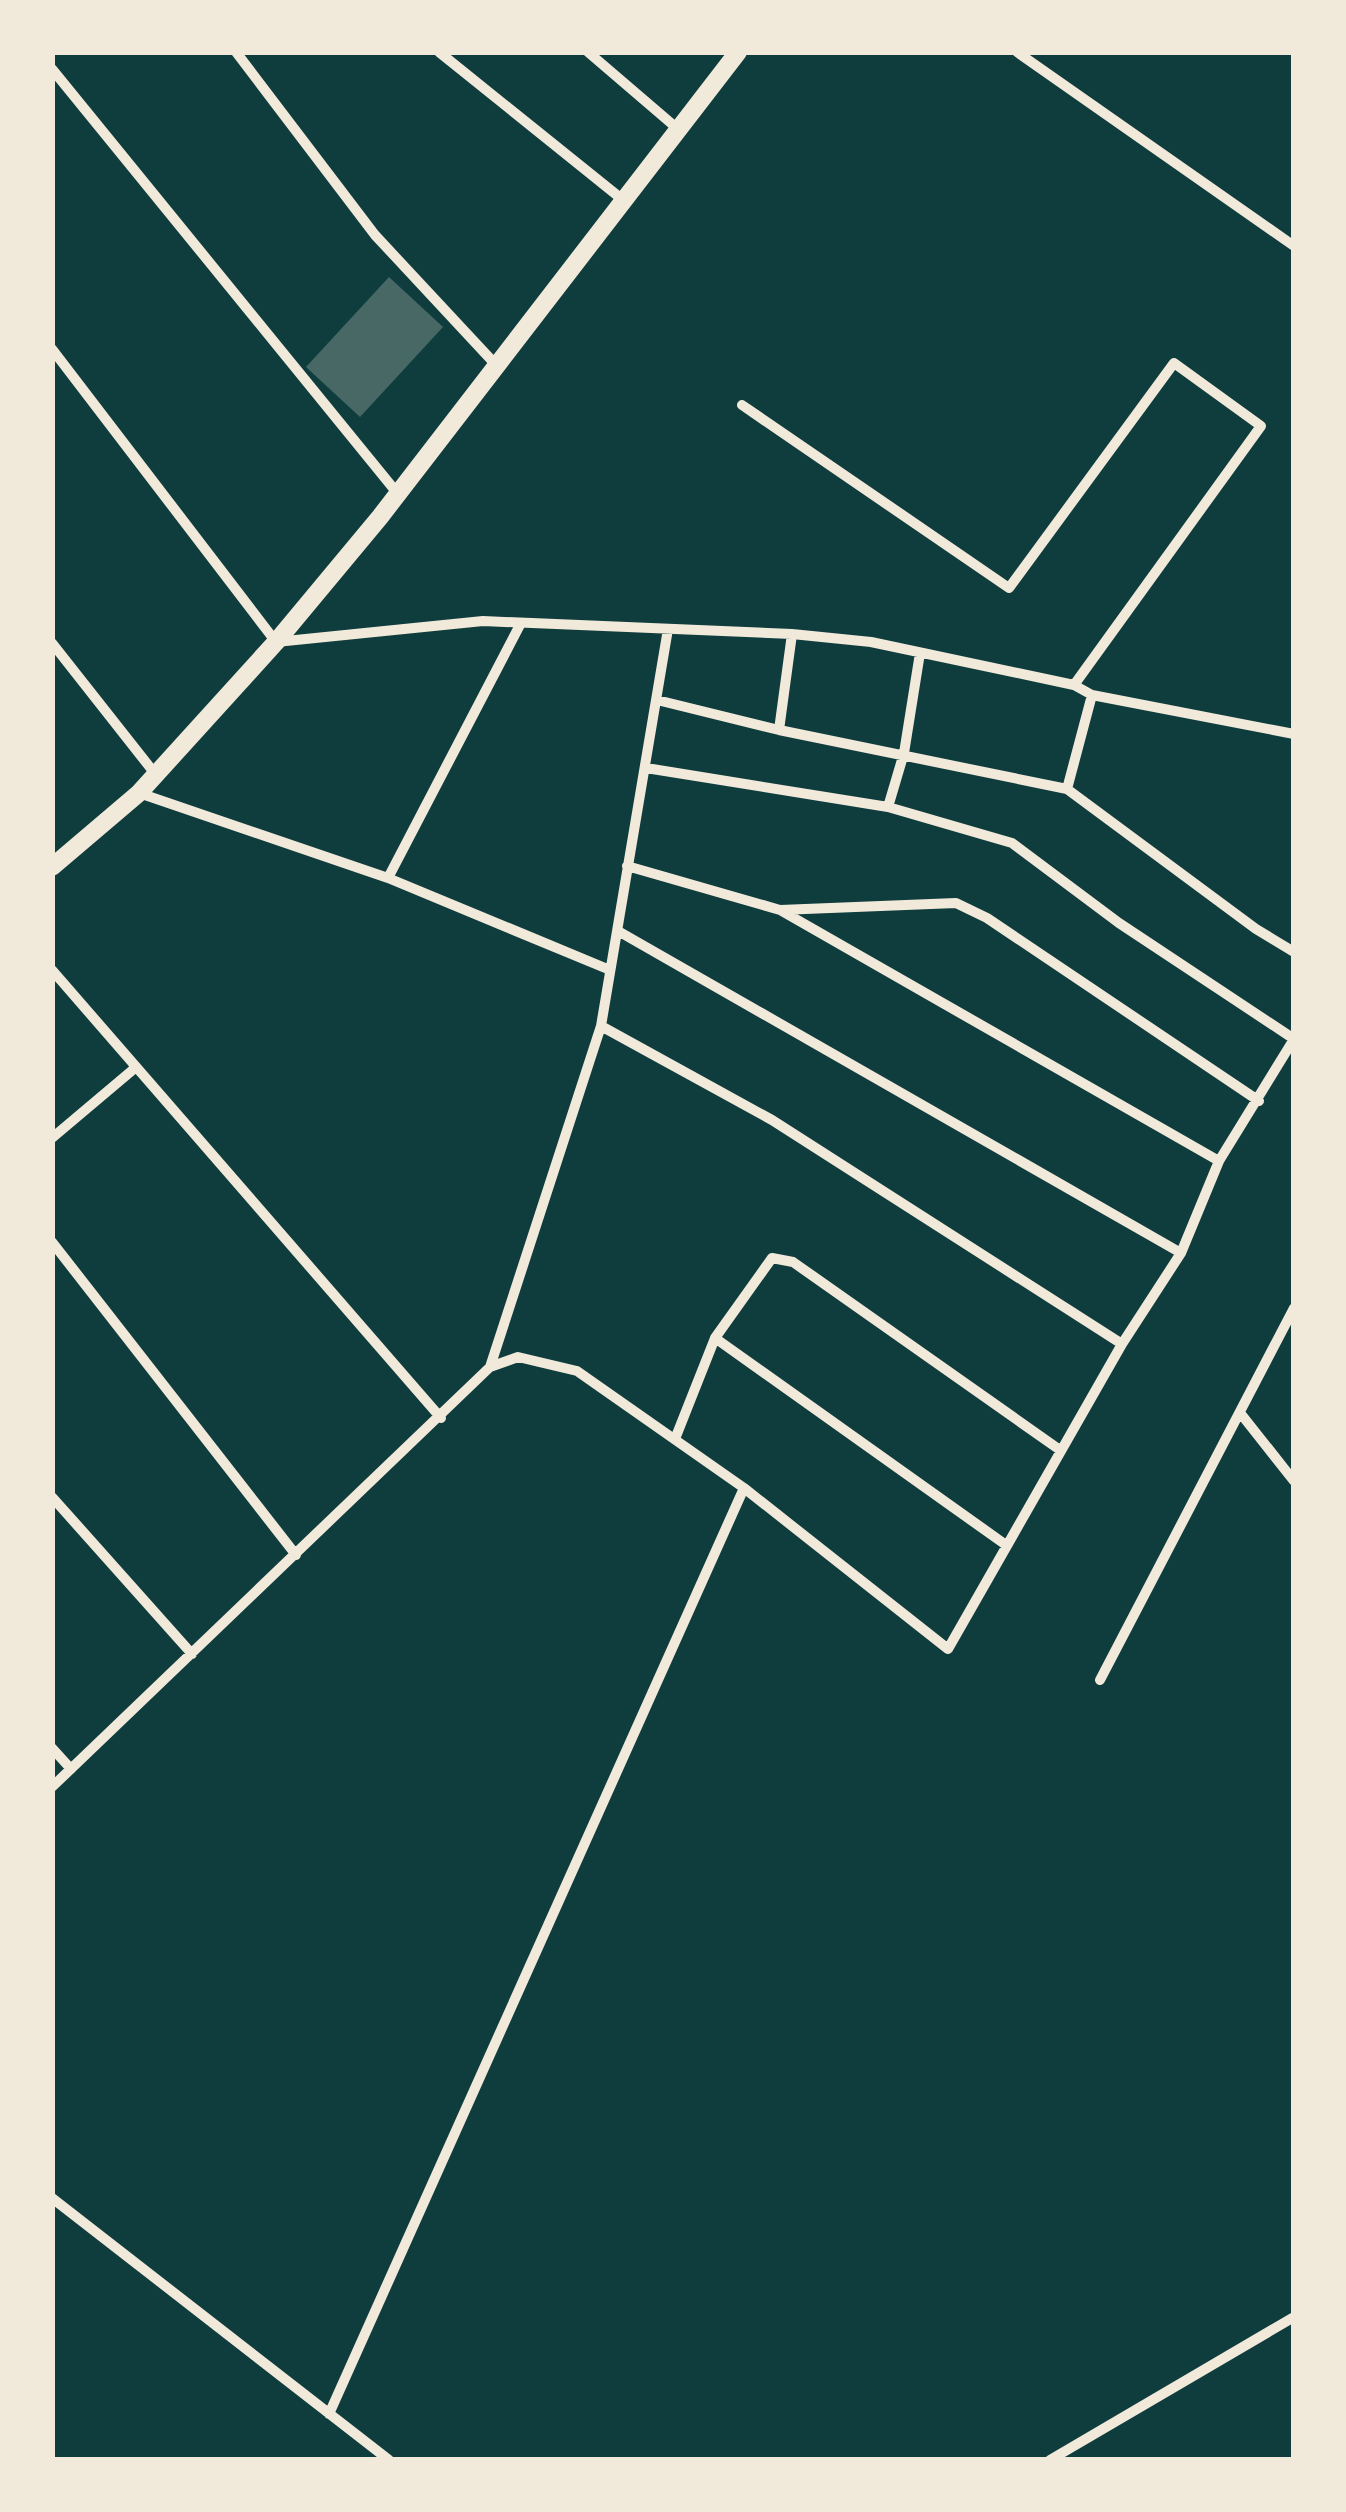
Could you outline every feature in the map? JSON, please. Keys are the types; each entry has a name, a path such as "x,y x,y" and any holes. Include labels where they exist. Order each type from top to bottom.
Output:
{"street":[{"path":"236,52 375,235 497,366"},
{"path":"439,52 623,200"},
{"path":"588,52 680,130"},
{"path":"52,868 139,794 276,642 398,494 738,52"},
{"path":"1017,52 1294,246"},
{"path":"52,70 398,494"},
{"path":"52,349 276,642"},
{"path":"742,405 1009,588 1174,363 1261,426 1074,685"},
{"path":"276,642 483,621 792,634 871,642 1074,685 1092,695 1294,734"},
{"path":"388,878 522,623"},
{"path":"52,1787 490,1367 602,1026 668,629"},
{"path":"778,730 792,634"},
{"path":"52,643 156,776"},
{"path":"888,807 904,753 920,653"},
{"path":"1067,789 1092,695"},
{"path":"657,700 778,730 1067,789 1256,929 1294,952"},
{"path":"490,1367 518,1357 576,1371 744,1488 948,1648 1122,1344 1181,1252 1219,1160 1294,1039 1119,923 1012,843 888,807 646,768"},
{"path":"139,794 388,878 610,970"},
{"path":"627,866 780,910 1219,1160"},
{"path":"780,910 956,903 987,918 1259,1101"},
{"path":"618,930 1181,1252"},
{"path":"52,970 441,1418"},
{"path":"602,1026 772,1120 1122,1344"},
{"path":"52,1138 135,1068"},
{"path":"52,1242 296,1555"},
{"path":"675,1440 715,1338 762,1266 772,1258 782,1258 1060,1450"},
{"path":"1100,1680 1294,1308"},
{"path":"715,1338 1006,1545"},
{"path":"1241,1414 1294,1481"},
{"path":"329,2414 744,1488"},
{"path":"52,1496 192,1654"},
{"path":"52,1748 71,1769"},
{"path":"52,2198 389,2460"},
{"path":"1050,2460 1294,2317"}],"building":[{"path":"389,277 443,327 360,417 306,367"}]}
